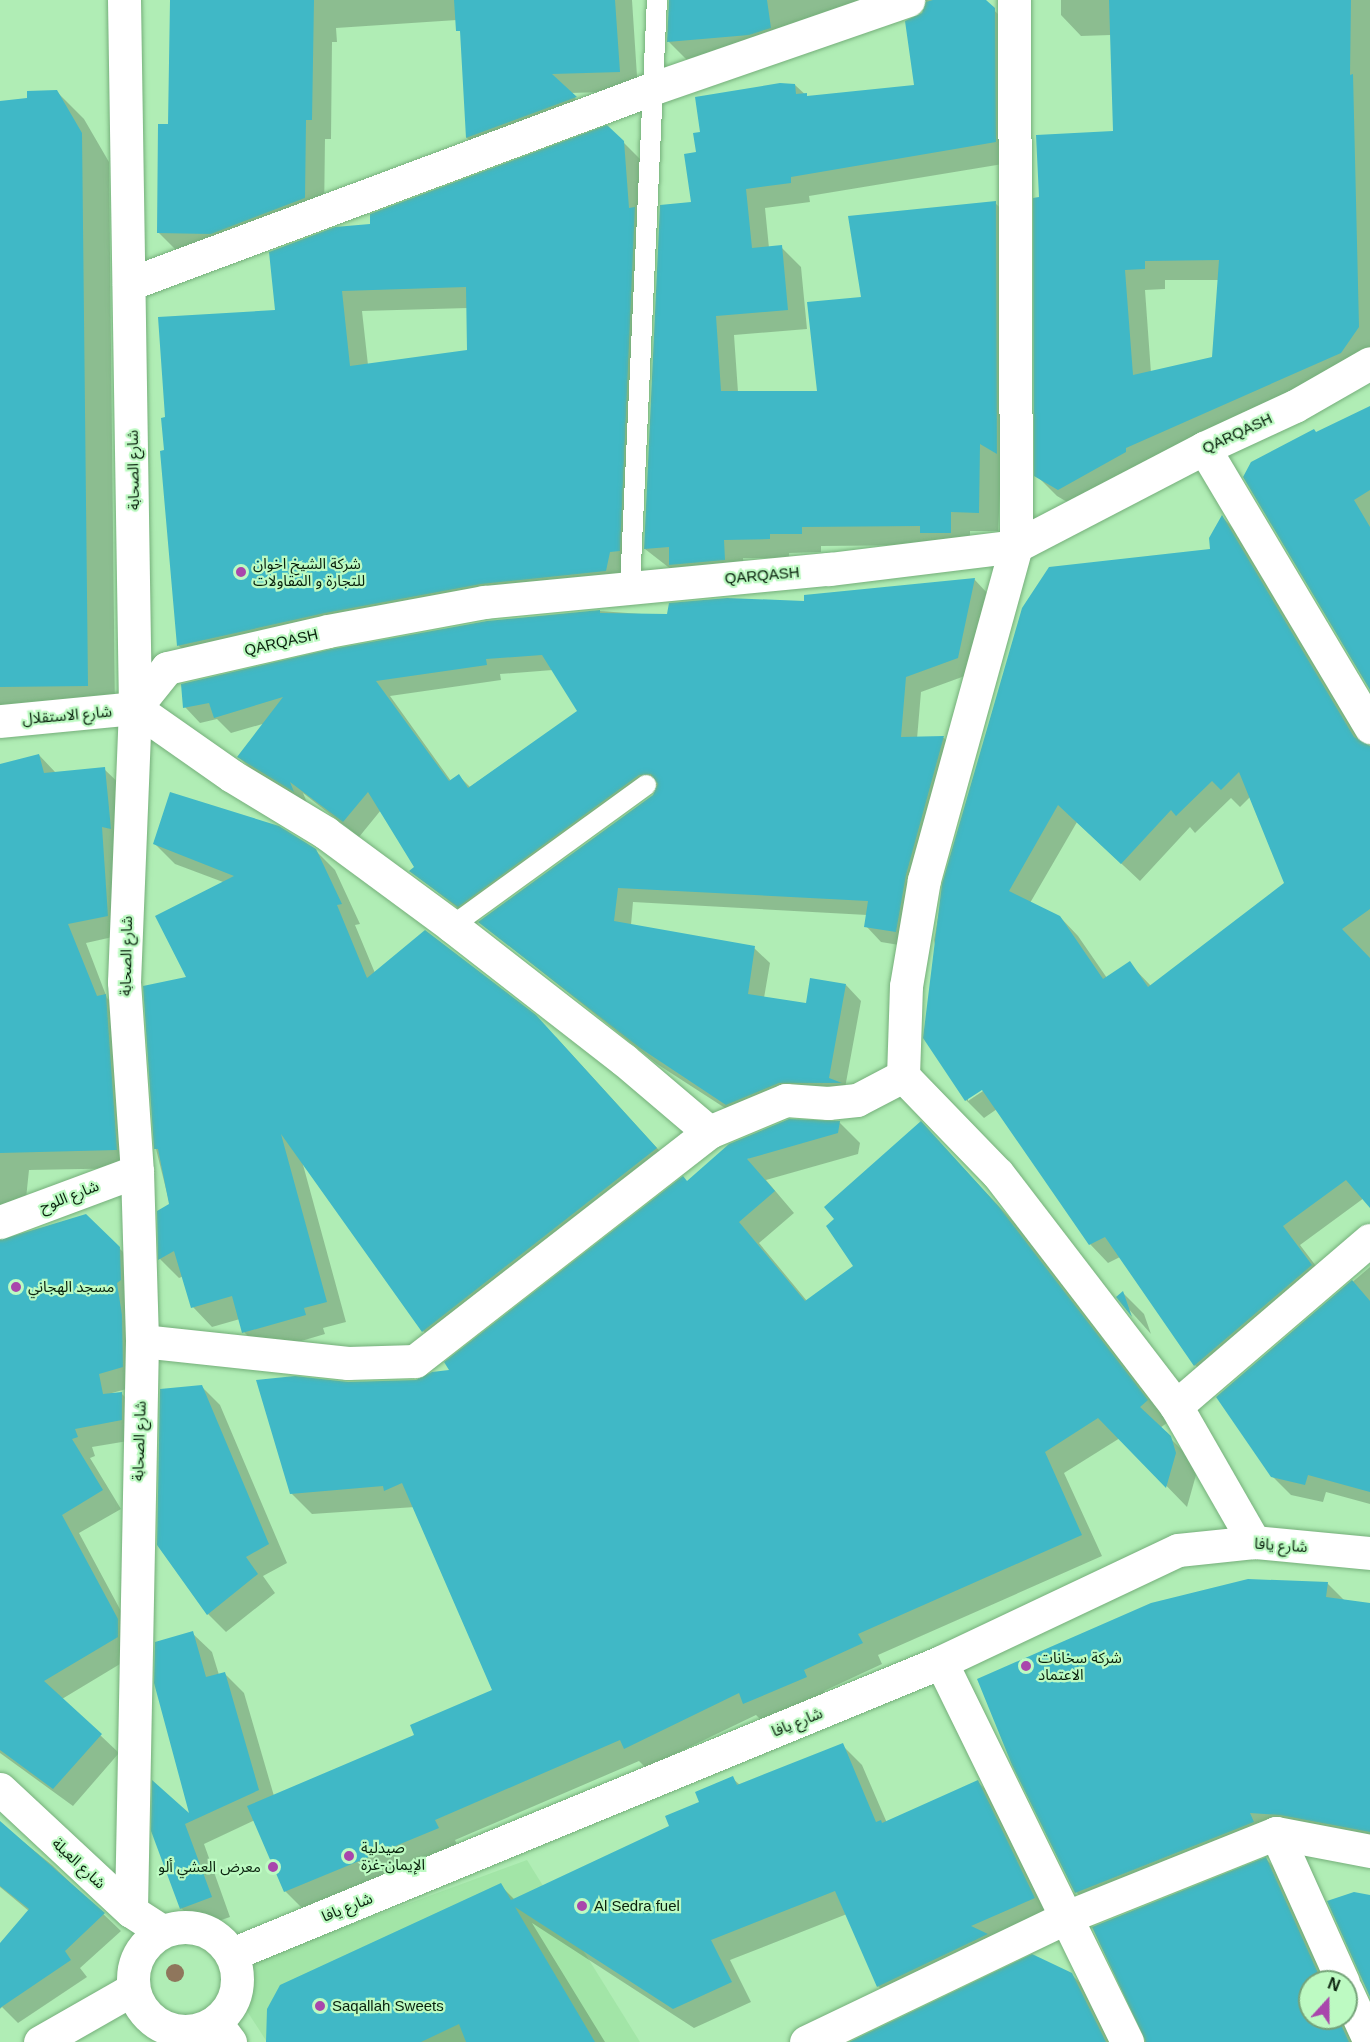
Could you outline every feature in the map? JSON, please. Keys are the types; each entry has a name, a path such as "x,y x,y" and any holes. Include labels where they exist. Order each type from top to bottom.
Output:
{"street":[{"name":"شارع الصحابة","path":"124,0 135,708 124,982 137,1171 142,1341 131,1911"},
{"path":"129,284 654,88 908,0"},
{"path":"1014,0 1016,546 924,880 906,986 903,1076 998,1174 1176,1406 1254,1542"},
{"name":"QARQASH","path":"135,708 167,668 328,631 484,602 830,569 1016,546 1204,448 1294,406 1370,363"},
{"path":"1204,448 1370,727"},
{"path":"135,708 232,776 326,833 452,926 623,1059 709,1132"},
{"name":"شارع الاستقلال","path":"0,721 135,708"},
{"path":"142,1341 348,1363 415,1361 709,1132 786,1100 828,1103 857,1100 903,1076"},
{"name":"شارع اللوح","path":"0,1222 137,1171"},
{"path":"1176,1406 1370,1240"},
{"name":"شارع يافا","path":"232,1954 941,1662 1178,1551 1254,1542 1370,1553"},
{"path":"941,1662 1069,1917 1127,2042"},
{"name":"شارع العيلة","path":"0,1789 131,1911 162,1931"},
{"path":"1276,1833 1338,1970"},
{"path":"806,2042 1069,1917 1276,1833 1370,1851"},
{"path":"182,1926 201,1929 219,1938 232,1954 238,1984 226,2011 223,2032 165,2027 139,2005 133,1989 137,1955 162,1931 182,1926"},
{"path":"40,2042 133,1989"},
{"path":"1358,2016 1370,2042"}],"lane":[{"path":"630,587 657,0"},
{"path":"452,926 646,785"}],"shaded area":[{"path":"527,1860 640,2042 267,2042 222,1972"}],"building":[{"path":"170,0 314,0 312,120 306,120 305,198 211,234 157,233 158,124 168,124"},
{"path":"454,0 615,0 620,72 552,74 577,97 466,138 460,31 456,31"},
{"path":"669,0 767,0 771,28 749,35 667,42"},
{"path":"986,0 995,8 996,142 791,177 791,183 746,189 752,248 782,245 788,310 716,316 721,391 817,391 807,302 861,297 848,216 996,201 997,454 980,444 979,513 951,512 951,533 920,533 920,526 802,527 802,534 770,534 770,539 724,540 725,560 669,565 669,547 644,549 660,205 691,202 684,154 696,152 693,133 700,132 695,97 780,83 795,84 796,94 807,93 807,96 914,85 905,21 922,13 926,2"},
{"path":"1109,0 1351,0 1350,75 1353,74 1359,327 1341,353 1126,448 1126,452 1058,490 1034,476 1033,198 1039,197 1036,135 1113,131","holes":["1219,260 1212,357 1133,375 1125,270 1145,269 1145,261"]},
{"path":"57,90 82,133 88,686 0,687 0,101 27,98 27,91"},
{"path":"607,125 624,141 629,208 635,207 620,551 610,552 606,571 481,584 325,613 177,646 160,451 164,450 161,418 165,417 158,317 275,310 269,252 335,227 370,224 370,214","holes":["466,287 467,350 350,366 342,291"]},
{"path":"1370,406 1370,490 1354,500 1370,527 1370,690 1243,477 1251,462 1314,429 1316,432"},
{"path":"1222,515 1354,737 1370,746 1370,909 1342,929 1370,958 1370,1208 1346,1180 1283,1226 1312,1265 1194,1366 1105,1237 1089,1245 982,1090 965,1101 923,1038 942,884 1022,608 1049,567 1210,549 1209,538","holes":["1239,772 1284,883 1148,987 1130,961 1103,979 1060,916 1009,891 1058,805 1121,864 1171,810 1176,816 1212,781 1221,790"]},
{"path":"975,578 958,658 906,677 901,737 944,736 906,875 896,932 864,927 868,901 618,888 614,921 755,946 748,994 806,1003 810,978 846,984 829,1078 842,1083 779,1083 726,1105 640,1048 478,922 653,795 658,784 651,774 639,775 458,907 409,871 414,867 368,792 343,822 290,782 294,792 237,757 283,697 214,718 209,703 183,708 181,684 332,649 487,621 600,610 600,613 667,614 669,603 727,598 804,601 804,595","holes":["542,655 577,711 468,788 459,774 449,781 376,681 487,665 486,659"]},
{"path":"39,754 44,773 105,767 111,829 102,827 108,916 68,924 97,996 106,994 117,1150 0,1153 0,764"},
{"path":"170,792 279,826 316,849 342,904 337,905 367,978 425,930 536,1015 657,1148 422,1332 281,1134 327,1302 304,1308 306,1315 242,1333 232,1296 191,1308 174,1251 158,1260 157,1211 169,1204 158,1149 154,1149 143,986 186,977 155,916 234,876 153,844"},
{"path":"789,1119 840,1121 838,1133 747,1159 775,1191 739,1222 805,1301 853,1266 826,1226 834,1219 824,1207 921,1121 999,1207 1148,1400 1140,1407 1171,1436 1176,1453 1166,1488 1098,1418 1045,1452 1082,1535 858,1634 863,1643 804,1670 807,1677 743,1704 739,1693 624,1749 620,1740 435,1820 439,1828 284,1892 247,1806 414,1735 410,1725 492,1690 402,1483 384,1491 383,1486 290,1494 256,1380 295,1376 348,1382 416,1380 432,1372 449,1370 444,1362 683,1176 687,1181 729,1144"},
{"path":"86,1214 120,1247 121,1280 117,1283 122,1315 123,1367 99,1374 103,1394 122,1392 122,1420 75,1429 78,1437 72,1439 103,1490 62,1515 118,1619 118,1637 44,1681 102,1734 53,1789 0,1750 0,1240"},
{"path":"1352,1280 1370,1301 1370,1492 1308,1475 1305,1485 1271,1477 1216,1397"},
{"path":"1123,1291 1132,1317 1116,1297"},
{"path":"202,1385 269,1544 246,1557 258,1574 207,1615 157,1545 160,1389"},
{"path":"1248,1579 1328,1582 1326,1597 1370,1603 1370,1832 1280,1815 1250,1813 1254,1822 1075,1893 1012,1765 977,1679 1151,1603"},
{"path":"193,1631 206,1677 225,1672 259,1790 185,1824 212,1897 180,1909 151,1831 152,1780 189,1813 154,1683 155,1642"},
{"path":"843,1743 876,1822 881,1820 882,1823 978,1780 1035,1898 971,1926 988,1934 877,1987 835,1891 711,1940 732,1982 673,2009 515,1907 595,2042 466,2042 459,2024 421,2042 266,2042 267,2009 280,1985 501,1883 511,1900 669,1826 665,1816 699,1802 695,1792 733,1776 737,1785"},
{"path":"0,1821 105,1913 65,1951 71,1960 0,2008 0,1943 29,1909 0,1886"},
{"path":"1266,1857 1317,1970 1298,1970 1298,2030 1344,2030 1349,2042 1146,2042 1092,1927"},
{"path":"1354,1892 1370,1895 1370,1997 1358,1970 1327,1901"},
{"path":"1032,1954 1072,1973 1106,2042 849,2042"}],"place":[{"name":"شركة الشيخ اخوان للتجارة و المقاولات","path":"241,572"},
{"name":"مسجد الهجاني","path":"16,1287"},
{"name":"شركة سخانات الاعتماد","path":"1026,1666"},
{"name":"صيدلية الإيمان-غزة","path":"349,1856"},
{"name":"معرض العشي ألو","path":"273,1867"},
{"name":"Al Sedra fuel","path":"582,1906"},
{"name":"Saqallah Sweets","path":"320,2006"}]}
